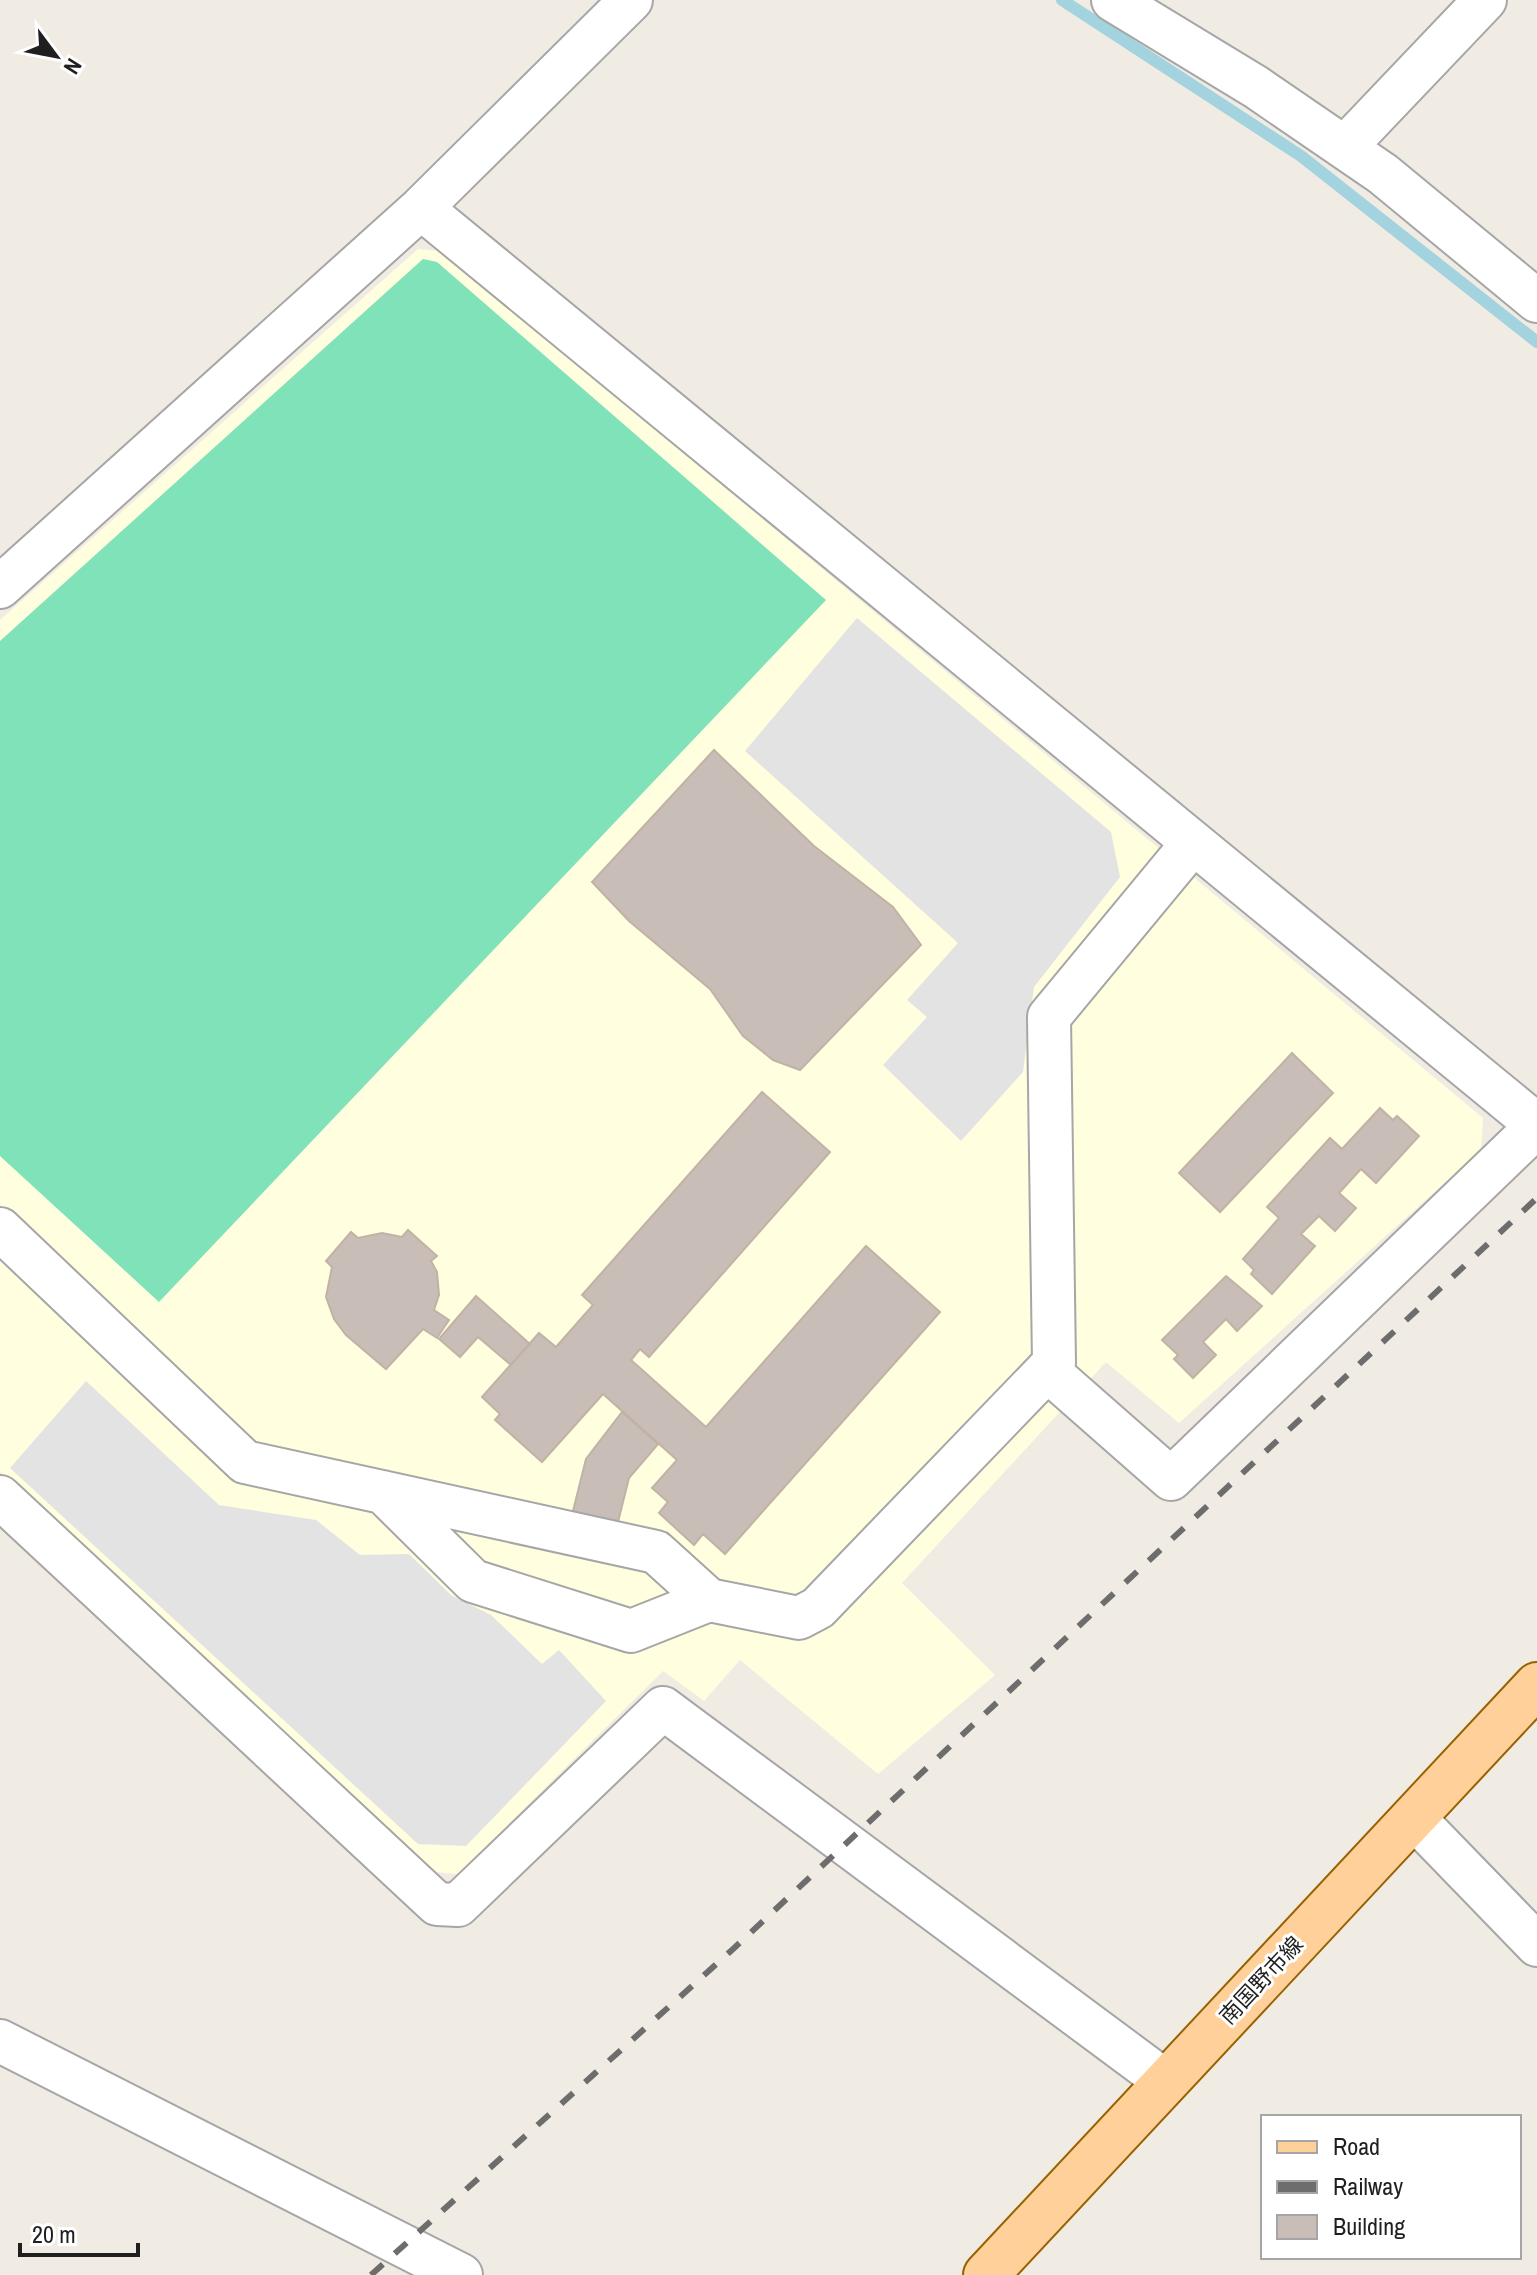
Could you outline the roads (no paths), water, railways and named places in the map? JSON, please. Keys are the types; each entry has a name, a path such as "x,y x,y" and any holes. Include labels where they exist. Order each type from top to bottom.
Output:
{"main road":[{"name":"南国野市線","path":"986,2275 1537,1685"}],"street":[{"path":"0,587 421,208 631,0"},
{"path":"1113,0 1167,13 1256,87 1383,174 1537,301"},
{"path":"1345,147 1485,0"},
{"path":"421,208 1537,1125 1171,1479 1061,1383 1054,1363 1049,1017 1192,844"},
{"path":"0,1229 245,1462 656,1552 709,1600 799,1618 818,1608 1061,1383"},
{"path":"383,1492 473,1581 631,1631 709,1600"},
{"path":"0,1497 437,1904 458,1905 663,1708 1165,2081"},
{"path":"1413,1817 1537,1945"},
{"path":"0,2041 433,2269"}],"waterway":[{"path":"1062,0 1301,156 1537,342"}],"railway":[{"path":"371,2275 732,1950 1537,1198"}]}
